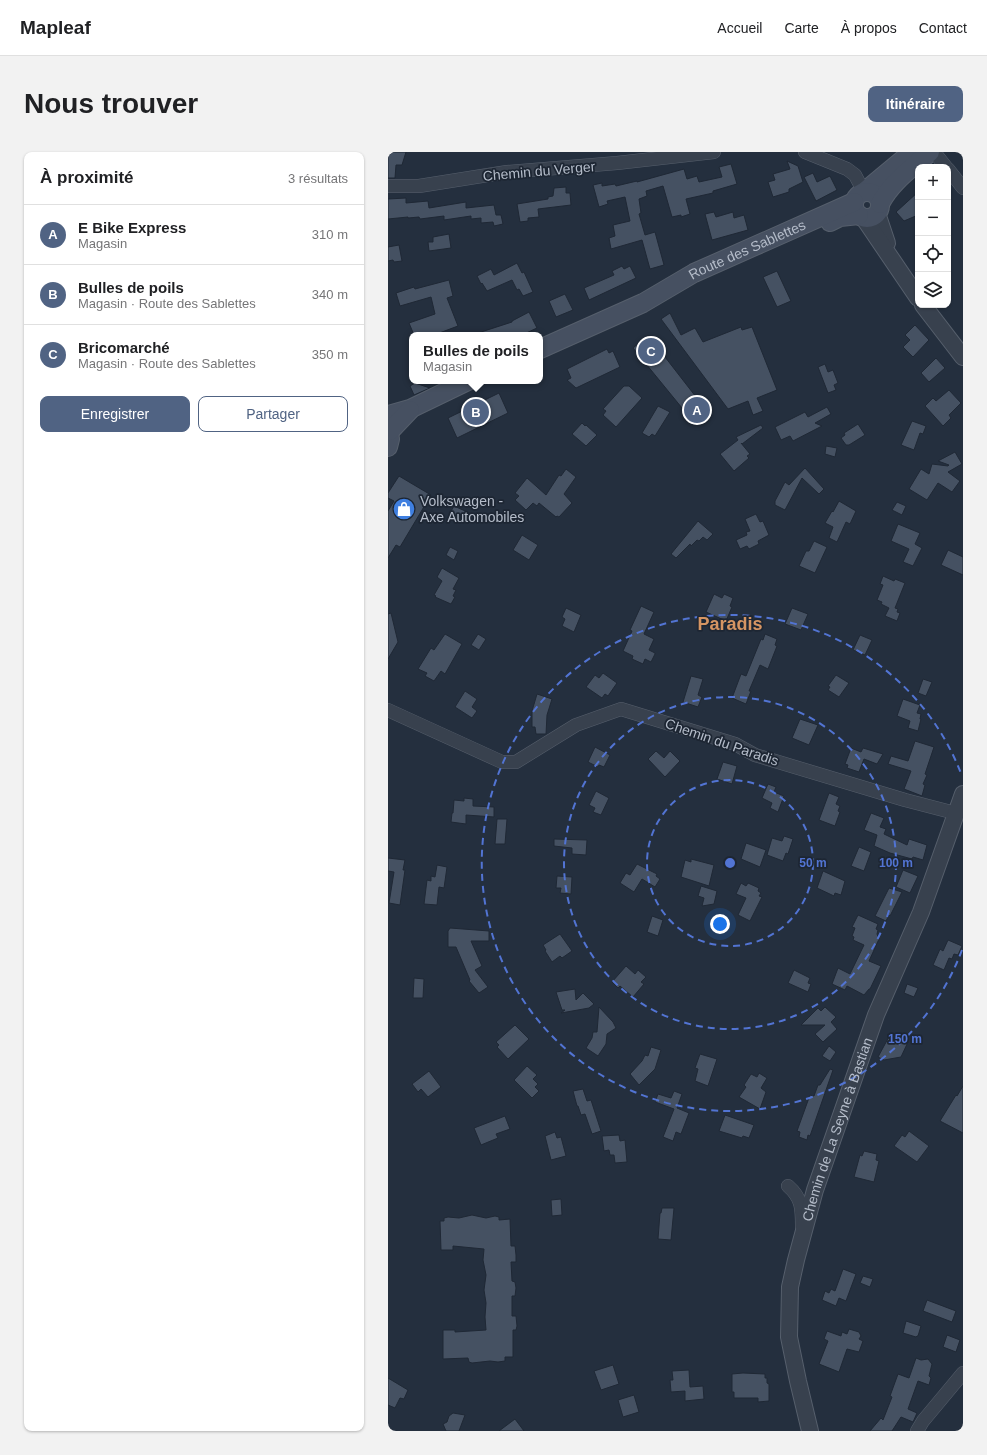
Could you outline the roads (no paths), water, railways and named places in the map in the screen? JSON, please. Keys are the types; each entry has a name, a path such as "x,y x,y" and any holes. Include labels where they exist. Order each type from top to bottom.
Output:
{"main road":[{"name":"Route des Sablettes","path":"543,348 643,303 700,284 827,223 866,207 912,152"},
{"path":"866,207 886,193 893,184 930,152"},
{"path":"388,430 410,409 462,384"}],"street":[{"name":"Chemin du Verger","path":"388,186 419,186 507,172 617,163 714,152"},
{"path":"805,152 846,169 855,175 866,207 894,263 915,294"},
{"path":"934,152 944,164"},
{"path":"951,173 963,188"},
{"path":"925,308 963,357"},
{"name":"Chemin du Paradis","path":"388,710 502,762 516,762 576,725 621,709 735,744 755,754 905,800 960,803"},
{"name":"Chemin de La Seyne à Bastian","path":"809,1431 789,1337 790,1287 802,1235 815,1190 876,1015 921,912 960,803"},
{"path":"802,1235 802,1207 795,1192 788,1186 807,1187 815,1190"},
{"path":"917,1431 923,1421 963,1373"}],"place":[{"name":"Bricomarché","path":"651,351"},
{"name":"E Bike Express","path":"697,410"},
{"name":"Bulles de poils","path":"476,412"},
{"name":"Volkswagen - Axe Automobiles","path":"404,509"}],"district":[{"name":"Paradis","path":"730,624"}]}
